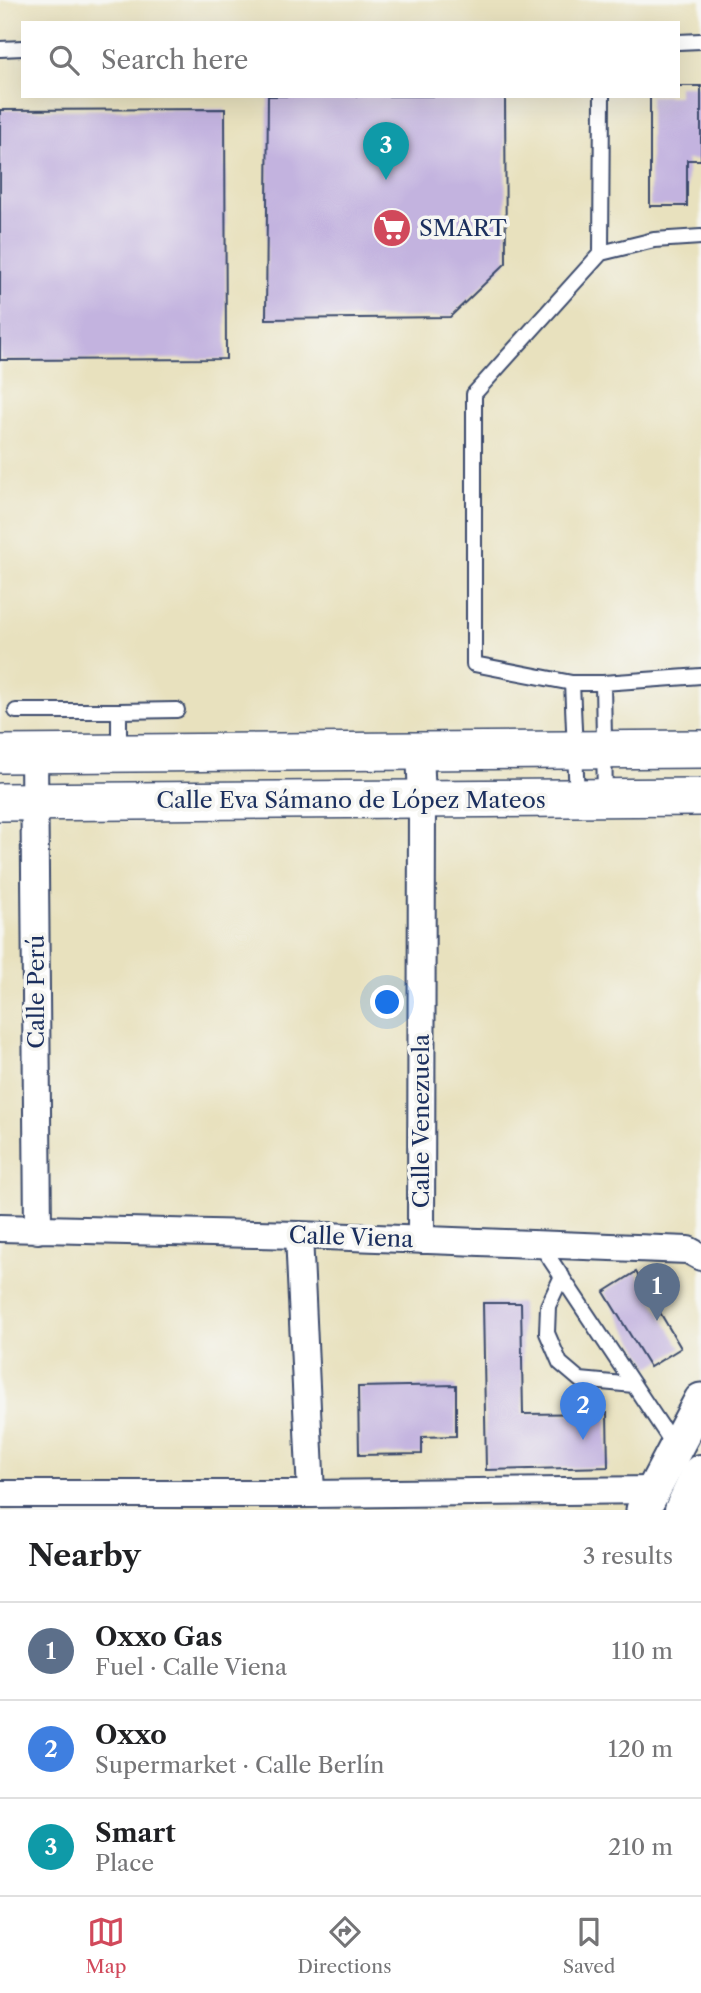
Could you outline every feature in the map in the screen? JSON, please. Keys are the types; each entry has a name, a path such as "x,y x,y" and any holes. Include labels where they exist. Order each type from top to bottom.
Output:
{"main road":[{"name":"Calle Eva Sámano de López Mateos","path":"17,753 701,749"},
{"name":"Calle Eva Sámano de López Mateos","path":"17,801 701,797"},
{"path":"660,1503 701,1474"}],"street":[{"name":"Calle Venezuela","path":"420,750 421,1240"},
{"name":"Calle Perú","path":"17,753 17,801 38,1230"},
{"name":"Calle Viena","path":"0,1228 299,1235 688,1250 701,1257"},
{"path":"299,1235 310,1494"},
{"path":"0,1494 86,1502 310,1494 660,1503 675,1447 701,1400"}],"lane":[{"path":"680,42 701,41"},
{"path":"0,49 21,48"},
{"path":"601,253 602,98"},
{"path":"701,237 654,240 601,253 474,394 474,664 572,682 603,683 701,677"},
{"path":"572,682 590,749 591,799"},
{"path":"591,799 590,749 603,683"},
{"path":"16,711 177,710"},
{"path":"119,711 119,753"},
{"path":"540,1244 675,1447"},
{"path":"562,1276 548,1307 547,1333 560,1363 580,1380 634,1385"}],"building":[{"path":"680,86 701,86 701,160 687,160 687,206 650,206 650,98 680,98"},
{"name":"SMART","path":"268,98 505,98 506,263 450,317 266,319"},
{"path":"225,109 226,359 0,360 0,110"},
{"path":"636,1272 681,1348 650,1367 604,1292"},
{"path":"483,1303 521,1303 523,1414 607,1413 608,1467 486,1470"},
{"path":"456,1385 456,1436 422,1437 422,1454 359,1455 358,1387"}],"place":[{"name":"Smart","path":"386,180"},
{"name":"SMART","path":"392,228"},
{"name":"Oxxo Gas","path":"657,1321"},
{"name":"Oxxo","path":"583,1440"}]}
